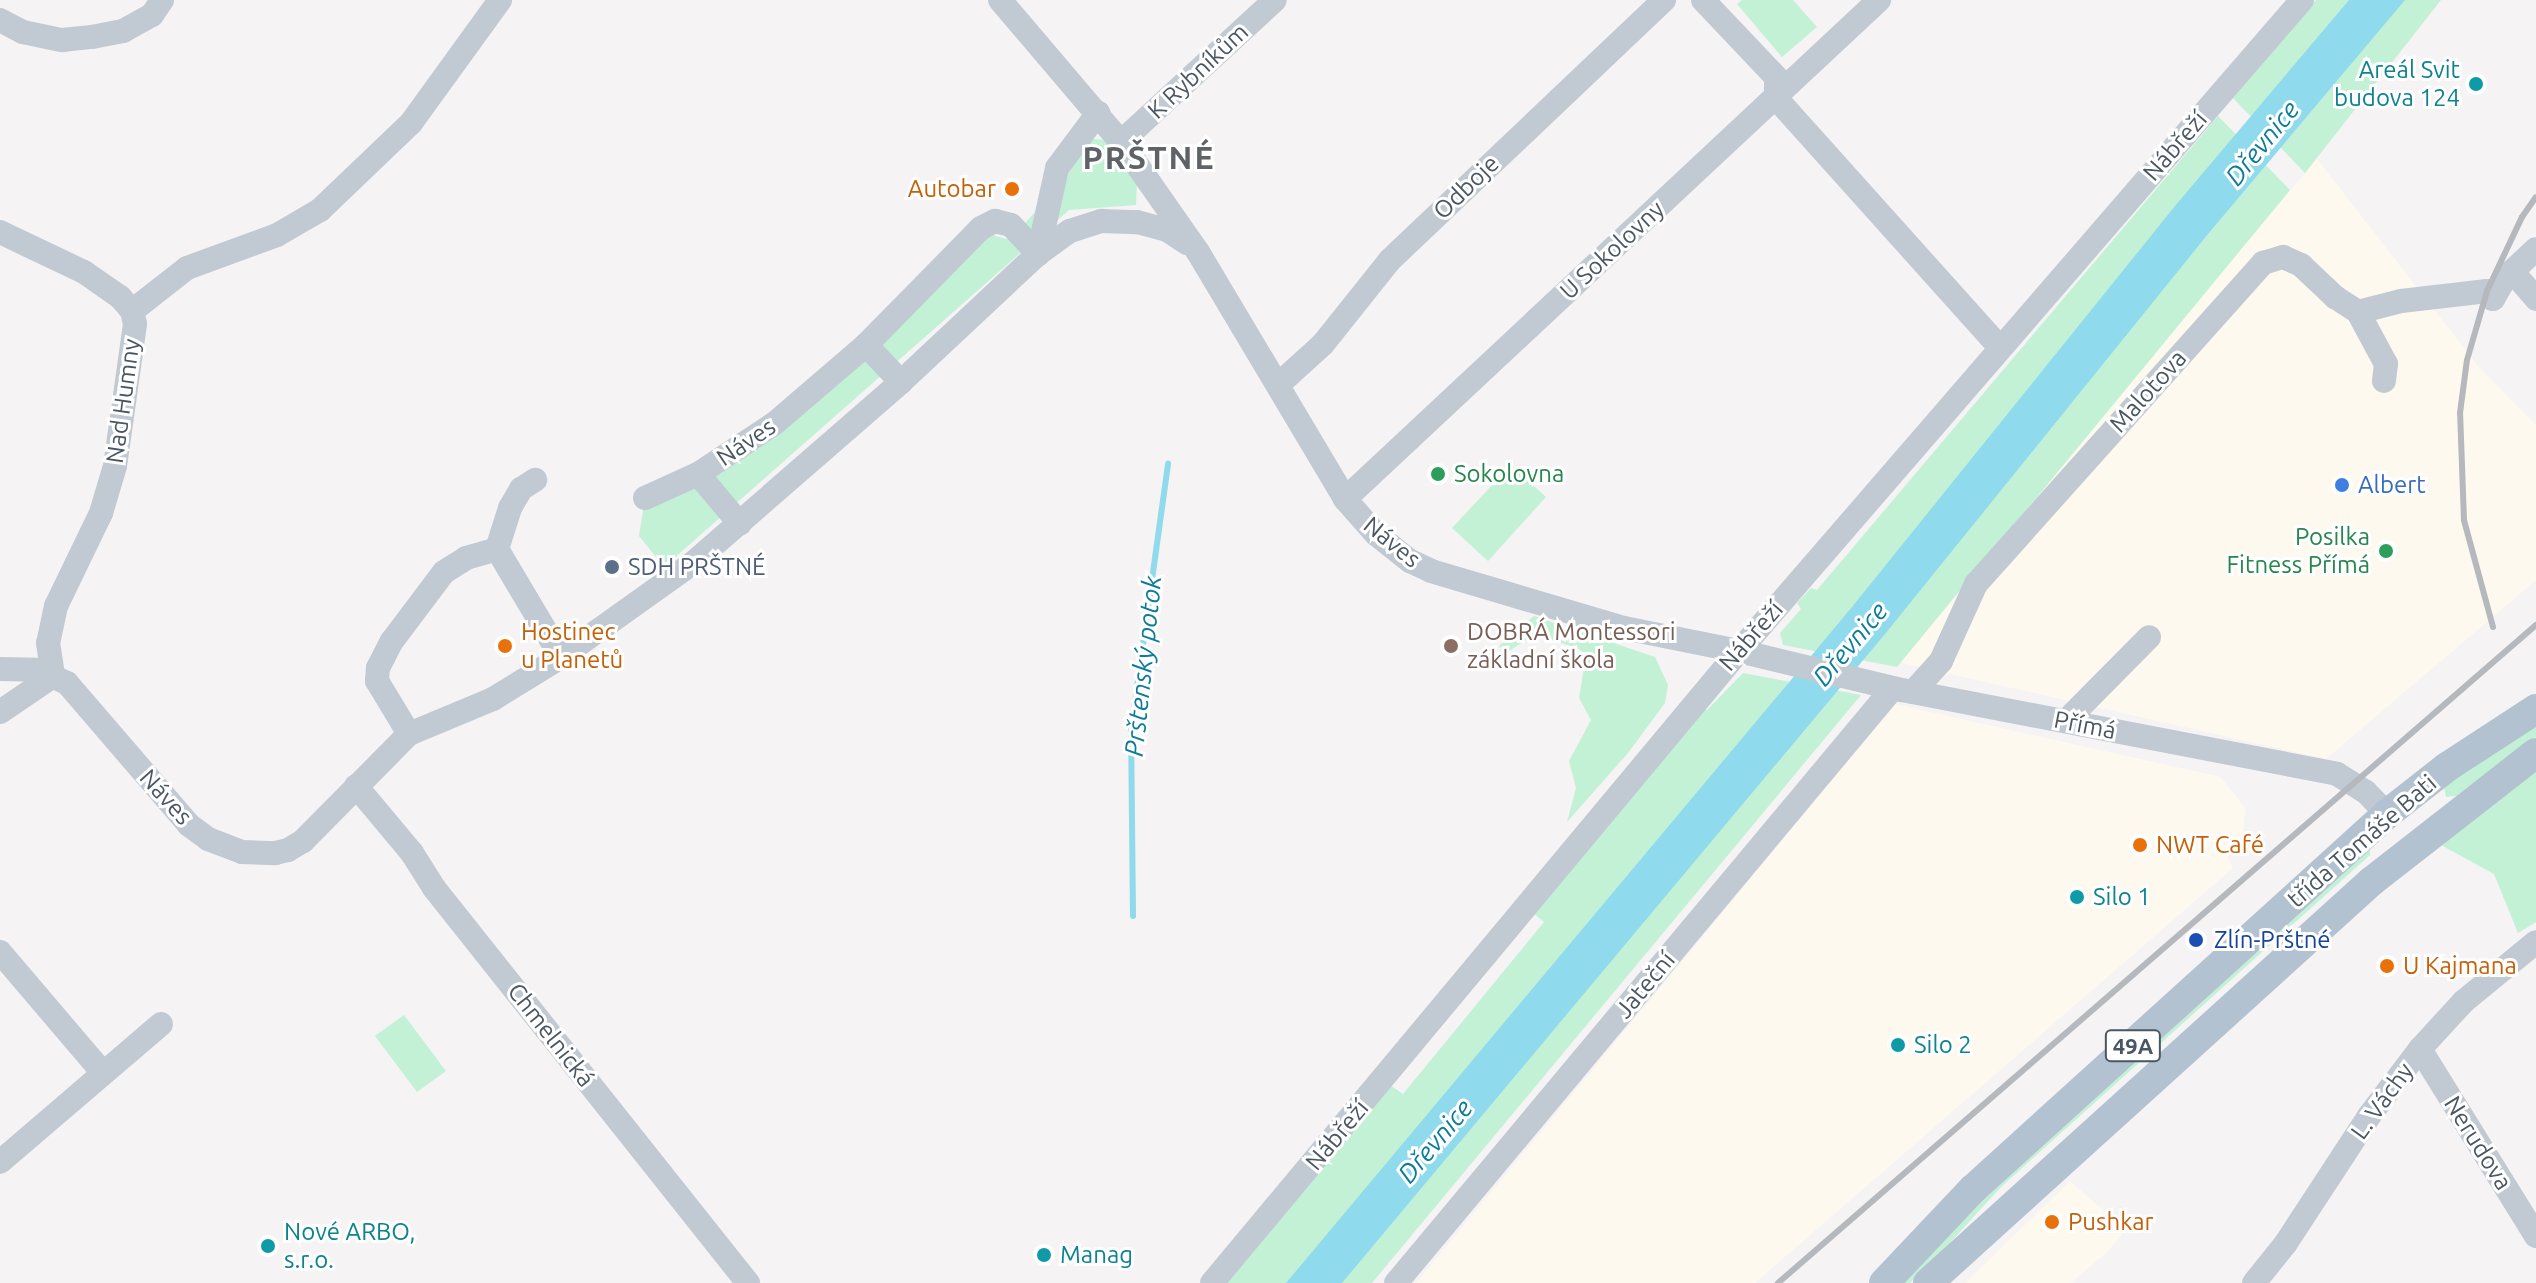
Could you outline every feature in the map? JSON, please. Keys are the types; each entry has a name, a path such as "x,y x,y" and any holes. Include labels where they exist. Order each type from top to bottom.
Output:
{"main road":[{"name":"třída Tomáše Bati","path":"1884,1283 1973,1189 2387,814 2447,767 2536,709"},
{"name":"třída Tomáše Bati","path":"1928,1283 2416,845 2536,753"},
{"path":"2387,814 2416,845"}],"street":[{"path":"0,20 23,32 62,40 92,37 123,31 152,15 162,0"},
{"name":"Nad Humny","path":"53,676 48,643 56,606 101,513 115,466 135,324 132,311 187,268 277,235 320,210 411,123 500,0"},
{"name":"Náves","path":"1000,0 1121,142 1198,252 1345,499 1389,545 1431,571 1624,628 1770,660"},
{"name":"K Rybníkům","path":"1121,142 1275,0"},
{"name":"Odboje","path":"1279,384 1323,344 1390,260 1664,0"},
{"path":"1703,0 1776,77 1776,98 2000,348"},
{"name":"U Sokolovny","path":"1345,499 1879,0"},
{"name":"Nábřeží","path":"1212,1283 1739,651 2302,0"},
{"path":"1038,254 1057,168 1098,113"},
{"name":"Náves","path":"645,498 698,474 775,423 866,345 981,228 995,221 1011,225 1038,254"},
{"name":"Náves","path":"53,676 67,683 189,825 224,846 259,854 288,850 303,841 409,734 493,699 561,657 693,563 901,382 1038,254 1070,231 1101,221 1137,222 1167,230 1198,252"},
{"path":"0,232 84,272 120,297 132,311"},
{"path":"2384,381 2386,364 2358,312 2401,301 2487,291 2493,299 2512,271 2536,249"},
{"name":"Malotova","path":"1893,688 1941,661 1976,584 2263,263 2283,257 2301,265 2335,297 2358,312"},
{"path":"2512,271 2536,299"},
{"path":"866,345 901,382"},
{"name":"Náves","path":"698,474 740,524"},
{"path":"535,480 521,489 510,508 497,549 561,657"},
{"path":"409,734 377,681 378,668 392,641 444,572 466,558 497,549"},
{"path":"2066,721 2149,637"},
{"name":"Přímá","path":"1770,660 1893,688 2337,774 2366,792 2387,814"},
{"path":"0,669 24,667 53,676"},
{"path":"0,712 53,676"},
{"name":"Jateční","path":"1396,1283 1893,688"},
{"name":"Chmelnická","path":"356,786 412,853 434,888 748,1283"},
{"name":"L. Váchy","path":"2254,1283 2286,1243 2369,1116 2420,1049 2463,1002 2536,942"},
{"path":"0,952 103,1073"},
{"path":"0,1162 161,1024"},
{"name":"Nerudova","path":"2420,1049 2536,1236"}],"shaded area":[{"path":"2317,159 2479,367 2536,425 2536,580 2326,759 1892,661"},
{"path":"1895,704 2221,777 2246,809 2243,835 2225,851 2233,868 1755,1283 1416,1283"},
{"path":"2070,1181 2126,1230 2107,1252 2071,1283 1965,1283"}],"green space":[{"path":"1742,0 1793,0 1817,27 1782,57 1737,4"},
{"path":"2316,0 2441,0 2305,173 2233,98"},
{"path":"2218,116 2290,190 1897,667 1783,645 1780,633 1801,609 1797,603 1811,588 1817,590"},
{"path":"1094,139 1109,140 1137,182 1136,205 1069,210 664,567 639,536 645,498 776,423 978,231 1010,240 1068,175 1081,146"},
{"path":"1511,465 1546,497 1488,561 1452,528"},
{"path":"1534,616 1655,657 1668,685 1665,703 1628,753 1567,822 1576,788 1569,761 1591,720 1579,698 1586,656 1579,649 1535,634 1506,653 1499,646"},
{"path":"1743,673 1861,695 1372,1283 1226,1283 1390,1085 1403,1094 1544,922 1532,912 1702,707 1707,710"},
{"path":"2536,722 2536,737 2456,796 2446,797 2444,786"},
{"path":"2536,771 2536,922 2518,933 2494,874 2441,845"},
{"path":"2370,849 2370,855 2002,1186 1926,1269 1910,1283 1901,1283 1992,1188"},
{"path":"404,1015 446,1071 417,1092 375,1036"}],"water":[{"name":"Dřevnice","path":"2349,0 2405,0 2208,234 1885,634 1342,1283 1286,1283 1852,607 2175,206"}],"waterway":[{"name":"Prštenský potok","path":"1133,916 1131,731 1168,464"}],"railway":[{"path":"2493,627 2464,520 2460,413 2467,360 2487,291 2522,217 2536,197"},
{"path":"1778,1283 2536,625"}],"place":[{"name":"Areál Svit budova 124","path":"2476,84"},
{"name":"Autobar","path":"1012,189"},
{"name":"Sokolovna","path":"1438,474"},
{"name":"Albert","path":"2342,485"},
{"name":"Posilka Fitness Přímá","path":"2386,551"},
{"name":"SDH PRŠTNÉ","path":"612,567"},
{"name":"Hostinec u Planetů","path":"505,646"},
{"name":"DOBRÁ Montessori základní škola","path":"1451,646"},
{"name":"NWT Café","path":"2140,845"},
{"name":"Silo 1","path":"2077,897"},
{"name":"Zlín-Prštné","path":"2196,940"},
{"name":"U Kajmana","path":"2387,966"},
{"name":"Silo 2","path":"1898,1045"},
{"name":"Pushkar","path":"2052,1222"},
{"name":"Nové ARBO, s.r.o.","path":"268,1246"},
{"name":"Manag","path":"1044,1255"}],"district":[{"name":"PRŠTNÉ","path":"1149,157"}]}
